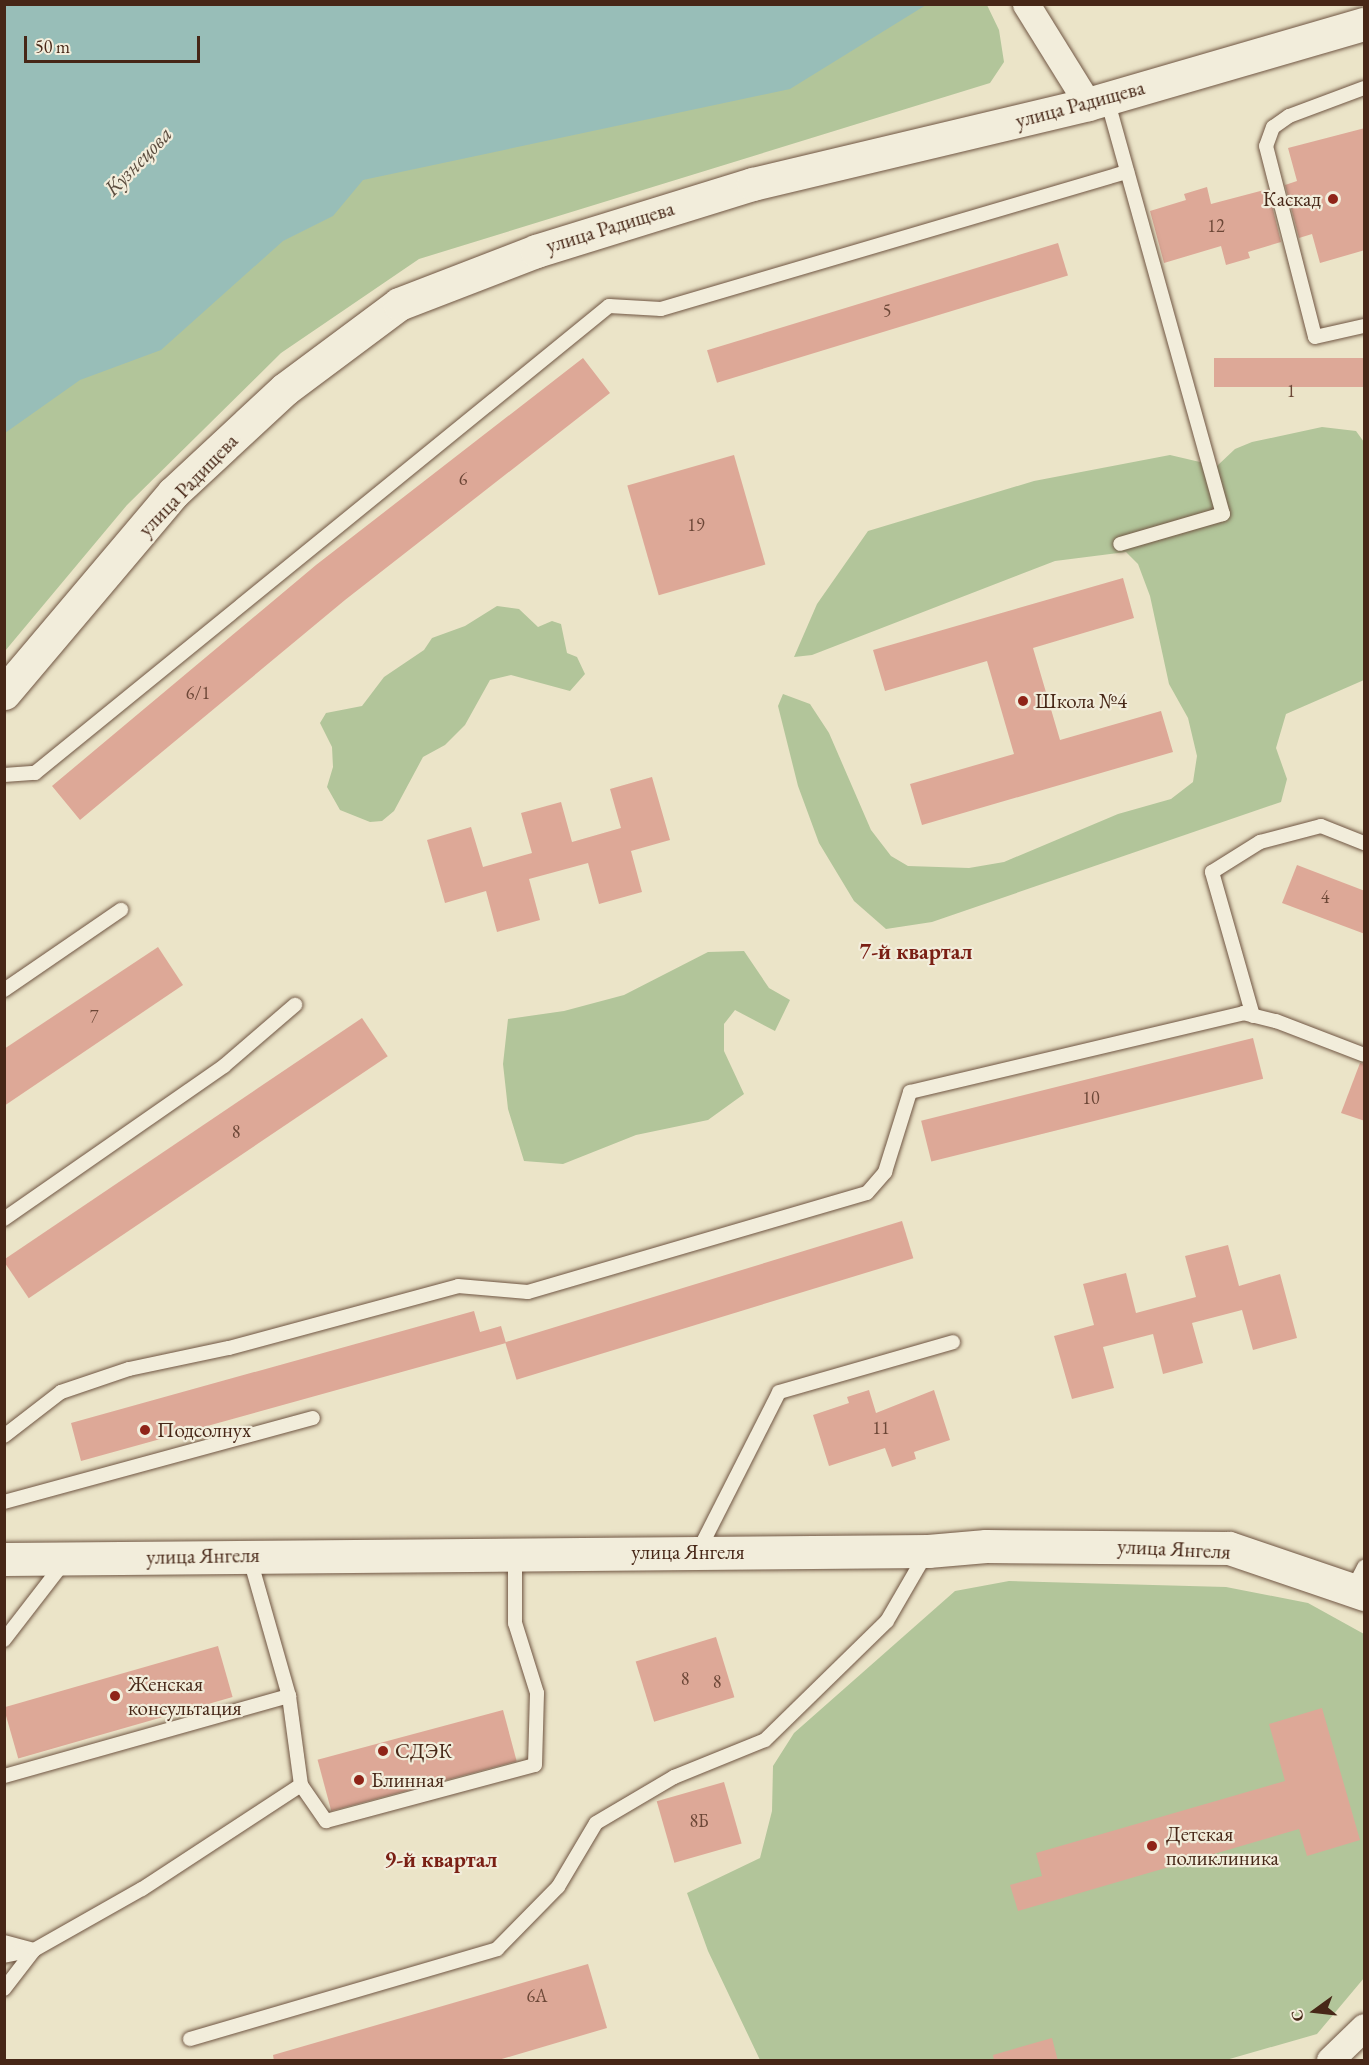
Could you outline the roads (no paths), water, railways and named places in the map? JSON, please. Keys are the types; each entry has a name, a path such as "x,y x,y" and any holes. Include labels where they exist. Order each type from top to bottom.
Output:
{"street":[{"path":"1026,4 1097,102"},
{"name":"улица Радищева","path":"4,693 173,493 285,389 399,304 536,251 753,184 1097,102 1365,24"},
{"name":"улица Янгеля","path":"4,1559 515,1552 928,1551 986,1546 1229,1548 1361,1583"},
{"path":"1330,2061 1365,2027"}],"lane":[{"path":"1365,87 1289,116 1272,127 1266,146 1315,337 1365,326"},
{"path":"1097,102 1127,172 1223,513 1120,544"},
{"path":"4,775 35,773 609,306 661,309 1127,172"},
{"path":"1252,1016 1212,872 1260,842 1321,826 1365,843"},
{"path":"4,990 121,910"},
{"path":"4,1219 224,1066 295,1005"},
{"path":"4,1436 61,1392 129,1369 229,1348 458,1286 528,1292 867,1193 885,1172 910,1092 1046,1057 1243,1013 1365,1055"},
{"path":"698,1552 779,1392 954,1342"},
{"path":"4,1502 313,1418"},
{"path":"190,2038 497,1949 558,1887 596,1823 674,1777 765,1740 887,1621 928,1551"},
{"path":"249,1556 289,1696 301,1785 326,1821 535,1765 537,1693 515,1623 515,1552"},
{"path":"4,1640 67,1558"},
{"path":"4,1776 289,1696"},
{"path":"4,1956 34,1950 142,1889 301,1785"},
{"path":"4,1942 34,1950"},
{"path":"4,1989 34,1950"}],"water":[{"name":"Кузнецова","path":"5,4 926,5 790,89 363,180 333,216 283,241 161,350 80,380 5,433"}],"place":[{"name":"Каскад","path":"1333,199"},
{"name":"Школа №4","path":"1023,701"},
{"name":"Подсолнух","path":"145,1430"},
{"name":"Женская консультация","path":"115,1696"},
{"name":"СДЭК","path":"383,1751"},
{"name":"Блинная","path":"359,1780"},
{"name":"Детская поликлиника","path":"1152,1846"}],"district":[{"name":"7-й квартал","path":"916,952"},
{"name":"9-й квартал","path":"441,1860"}]}
